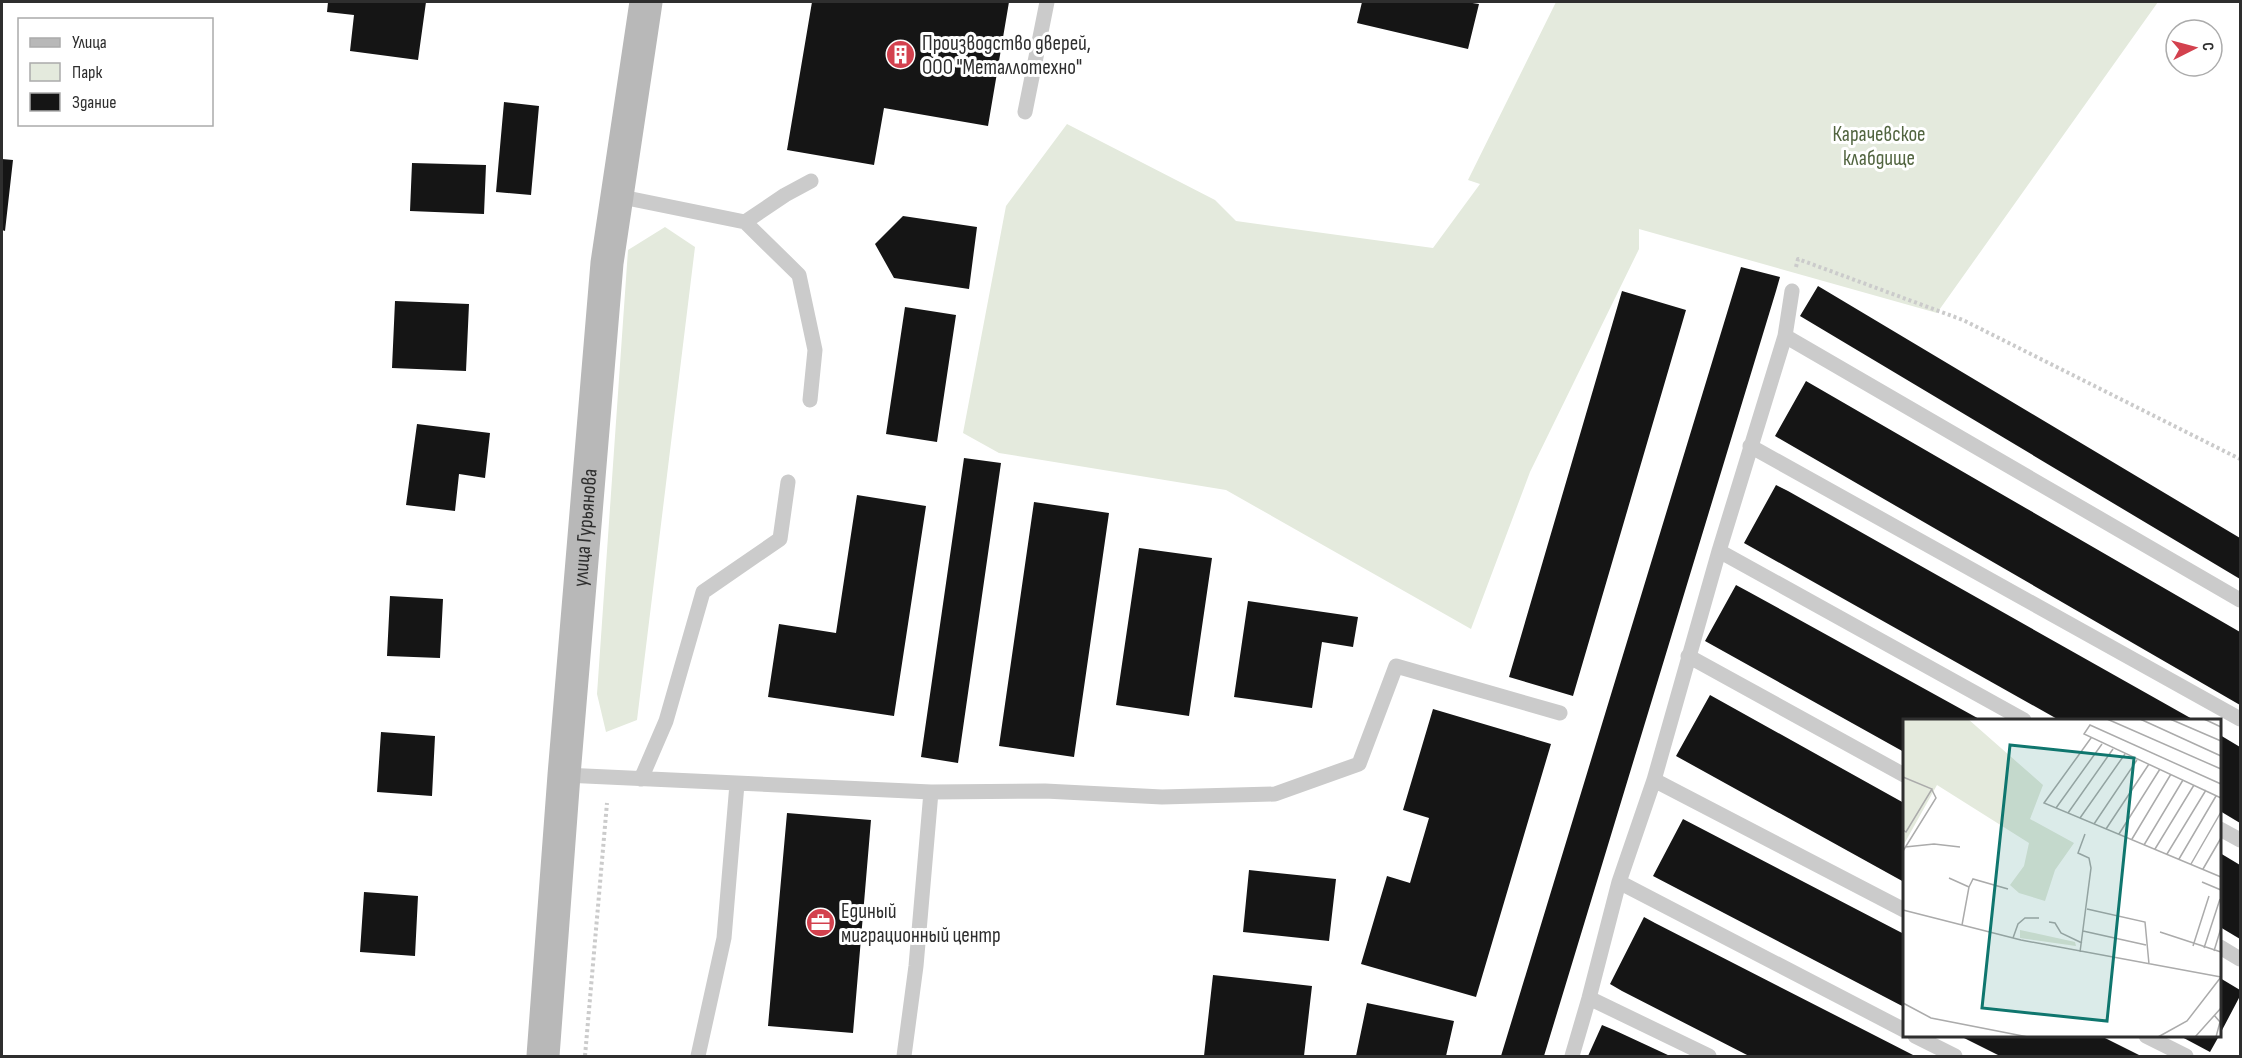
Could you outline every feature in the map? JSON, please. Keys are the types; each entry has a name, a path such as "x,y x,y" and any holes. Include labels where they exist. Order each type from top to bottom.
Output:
{"street":[{"name":"улица Гурьянова","path":"543,1056 606,263 646,2"}],"lane":[{"path":"1025,112 1047,2"},
{"path":"745,222 785,195 811,181"},
{"path":"617,196 745,222 799,275 815,350 810,400"},
{"path":"1572,1056 1619,882 1654,780 1688,656 1785,336 1792,291"},
{"path":"1785,336 2241,600"},
{"path":"1750,446 2241,719"},
{"path":"641,779 666,721 703,592 780,539 788,482"},
{"path":"1719,551 2022,719"},
{"path":"1688,656 1903,774"},
{"path":"564,775 931,792 1045,791 1162,797 1275,794 1359,764 1396,666 1560,713"},
{"path":"1654,780 1903,909"},
{"path":"698,1056 724,938 737,783"},
{"path":"904,1056 916,966 931,792"},
{"path":"2221,830 2241,840"},
{"path":"1619,882 1903,1029"},
{"path":"2221,948 2241,959"},
{"path":"1589,998 1710,1056"},
{"path":"1919,1037 1955,1056"},
{"path":"2150,1037 2186,1056"}],"path":[{"path":"1792,291 1798,259 1963,320 2241,459"},
{"path":"585,1056 609,778"}],"green space":[{"name":"Карачевское клабдище","path":"1556,2 2158,2 1937,313 1639,229 1639,249 1530,472 1471,629 1226,490 999,453 963,433 1006,206 1067,124 1215,200 1236,221 1433,248 1480,184 1468,180"},
{"path":"665,227 695,247 637,720 606,732 597,694 628,250"}],"building":[{"path":"328,2 426,2 418,60 350,51 354,15 327,12"},
{"name":"Производство дверей, ООО \"Металлотехно\"","path":"812,2 1009,2 988,126 884,108 874,165 787,150"},
{"path":"1362,2 1479,4 1468,49 1357,23"},
{"path":"504,102 539,106 531,195 496,192"},
{"path":"2,159 13,160 5,231 2,230"},
{"path":"412,163 486,165 484,214 410,211"},
{"path":"903,216 977,227 969,289 894,278 875,244"},
{"path":"1741,267 1780,277 1544,1056 1501,1056"},
{"path":"1818,286 2240,538 2240,579 1800,316"},
{"path":"1622,291 1686,310 1573,696 1509,677"},
{"path":"395,301 469,304 466,371 392,368"},
{"path":"905,307 956,315 937,442 886,434"},
{"path":"1806,381 2240,632 2240,705 1775,436"},
{"path":"417,424 490,433 485,478 459,474 455,511 406,505"},
{"path":"964,458 1001,463 958,763 921,757"},
{"path":"1776,485 2192,719 2057,719 1744,543"},
{"path":"857,495 926,506 894,716 768,697 779,624 836,633"},
{"path":"1034,502 1109,513 1074,757 999,746"},
{"path":"1139,548 1212,558 1189,716 1116,705"},
{"path":"1736,585 1979,719 1903,719 1903,751 1705,641"},
{"path":"390,596 443,599 440,658 387,656"},
{"path":"1248,601 1358,617 1353,647 1322,642 1312,708 1234,697"},
{"path":"1710,695 1903,802 1903,881 1676,756"},
{"path":"1433,709 1551,744 1476,997 1361,964 1387,876 1410,883 1429,818 1403,810"},
{"path":"381,732 435,736 432,796 377,792"},
{"path":"2221,736 2240,747 2240,823 2221,812"},
{"name":"Единый миграционный центр","path":"787,813 871,820 853,1033 768,1026"},
{"path":"1683,819 1903,933 1903,1006 1653,876"},
{"path":"2221,854 2240,865 2240,939 2221,928"},
{"path":"1249,870 1336,879 1329,941 1243,932"},
{"path":"364,892 418,896 415,956 360,952"},
{"path":"1644,917 1915,1056 1749,1056 1622,991 1610,984"},
{"path":"1213,975 1312,986 1304,1056 1204,1056"},
{"path":"2221,979 2240,990 2240,996 2221,1032"},
{"path":"1367,1003 1454,1021 1446,1056 1356,1056"},
{"path":"1602,1025 1614,1030 1670,1056 1588,1056"},
{"path":"1962,1037 2103,1037 2141,1056 2000,1056"},
{"path":"2182,1037 2218,1037 2210,1052"}],"place":[{"name":"Производство дверей, ООО \"Металлотехно\"","path":"901,55"},
{"name":"Единый миграционный центр","path":"820,923"}]}
